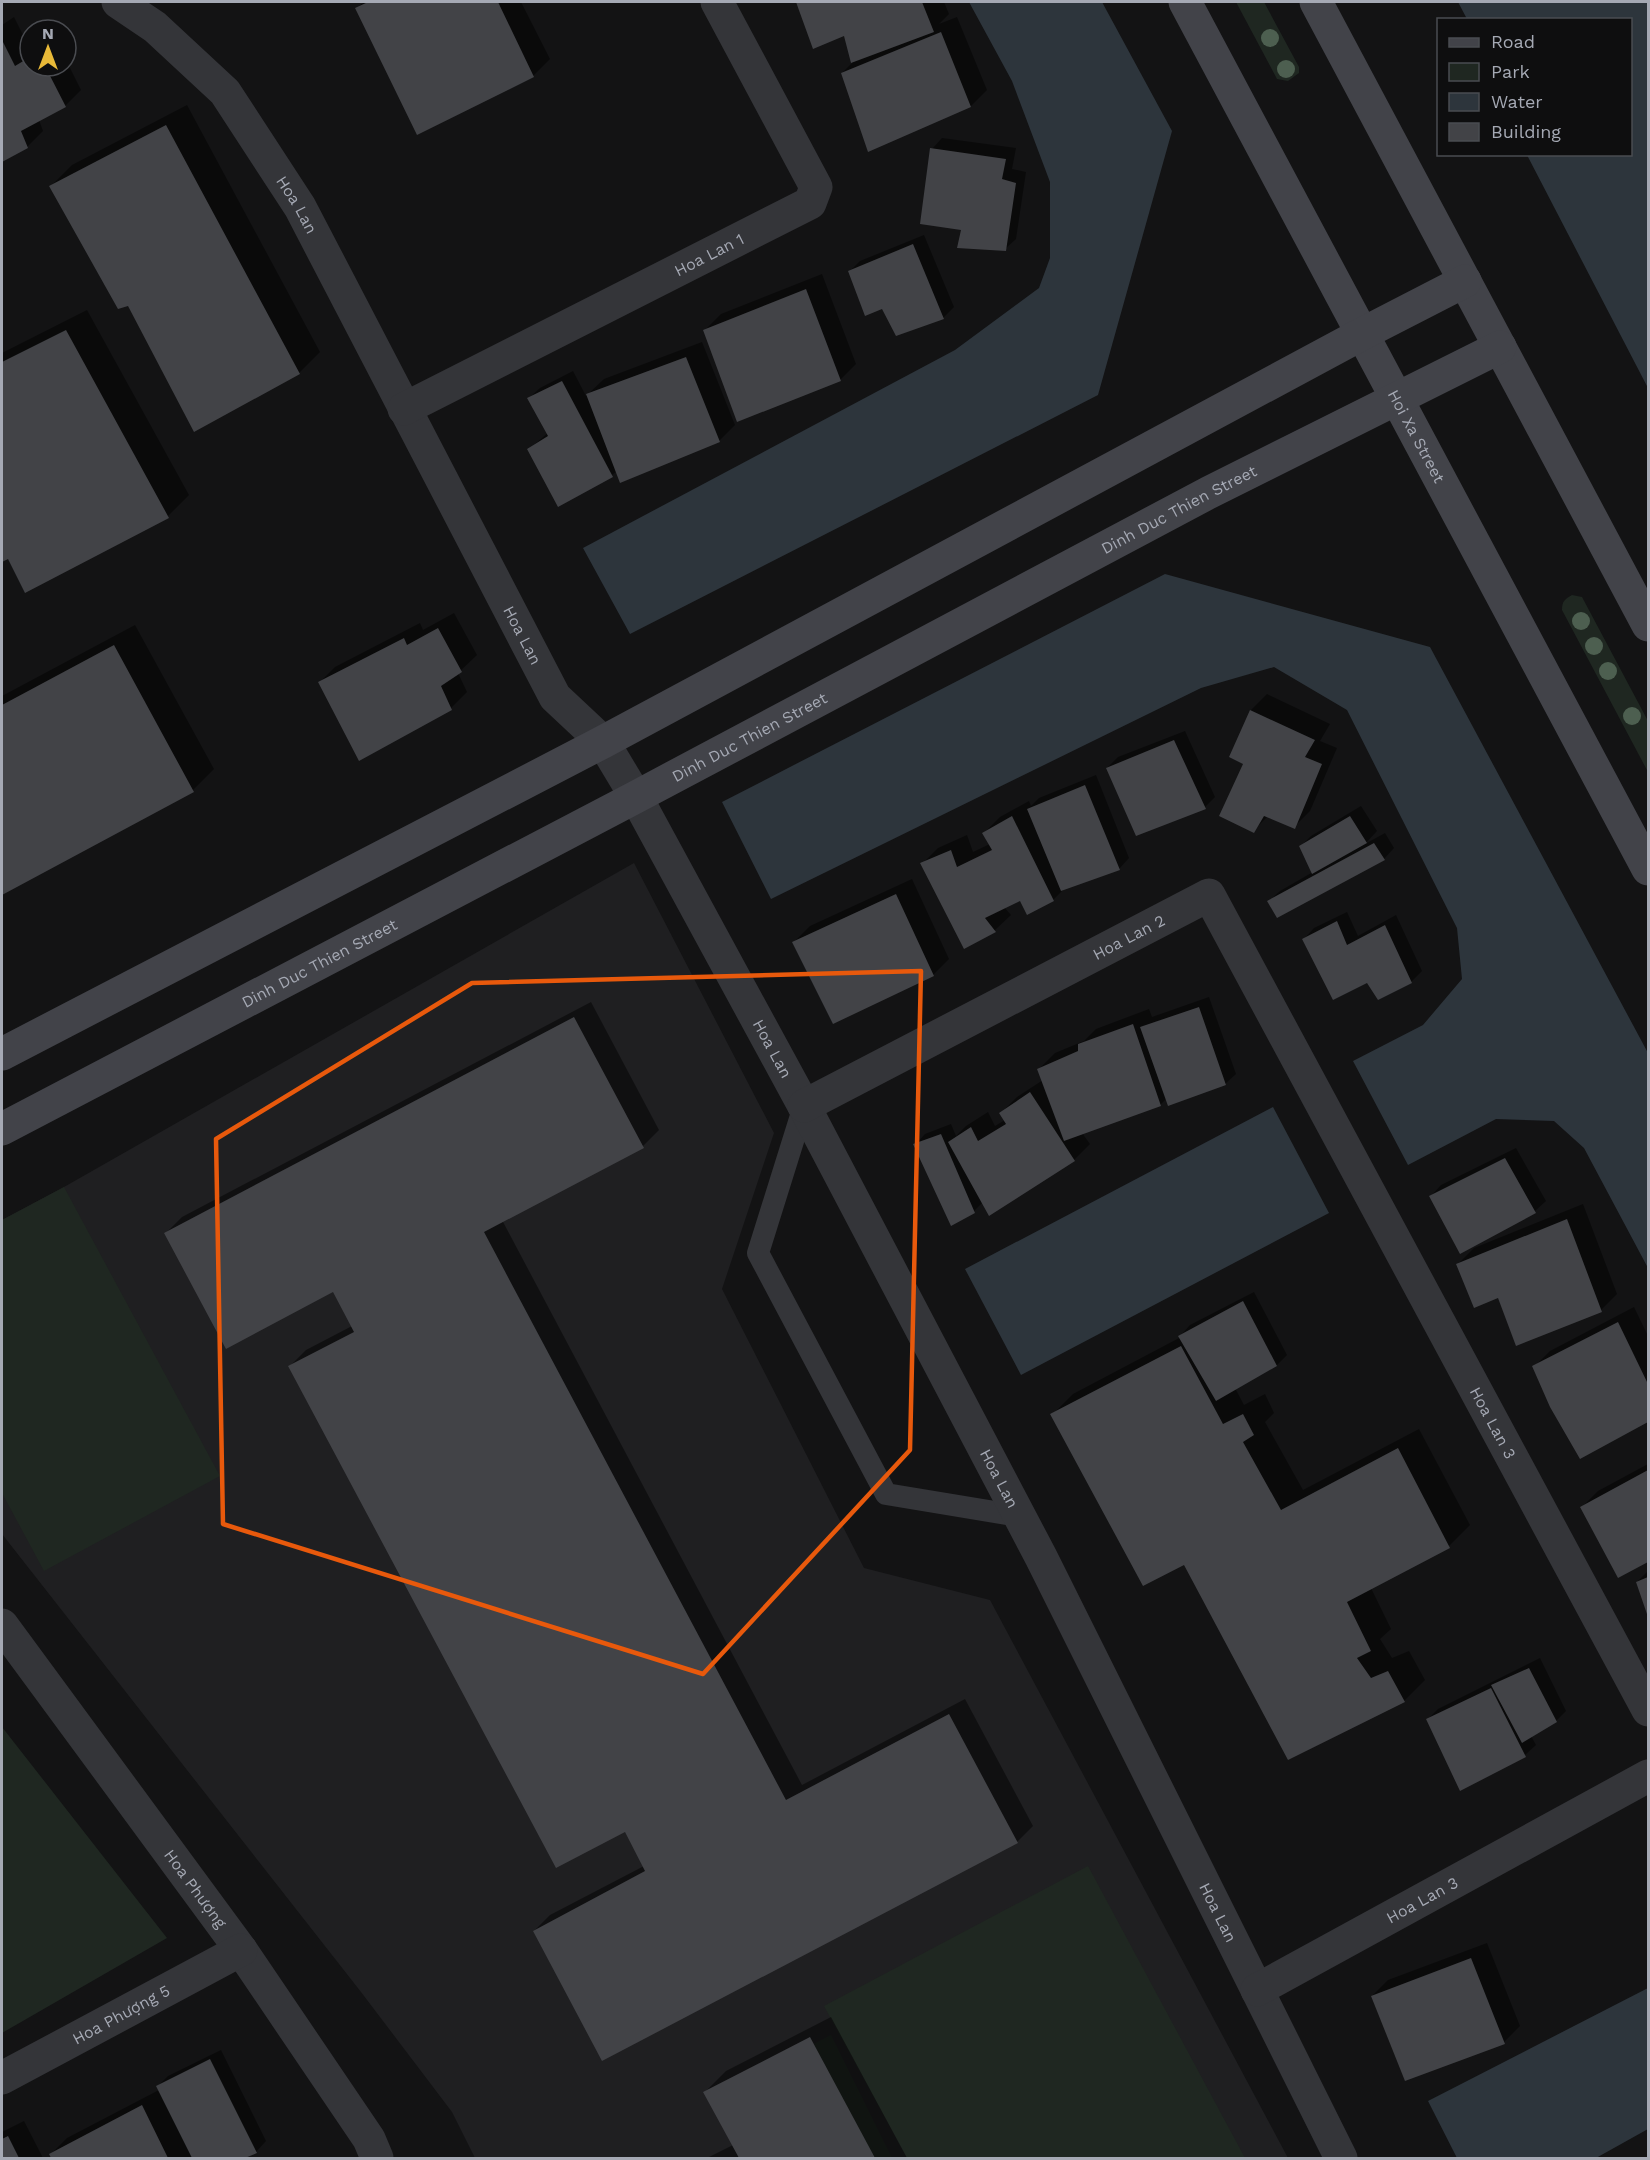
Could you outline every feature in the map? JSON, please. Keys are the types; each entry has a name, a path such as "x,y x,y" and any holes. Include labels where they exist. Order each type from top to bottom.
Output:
{"street":[{"name":"Hoa Lan","path":"118,2 155,27 225,92 300,207 555,697 603,742 636,797 804,1106 1019,1516 1341,2158"},
{"name":"Hoa Lan 1","path":"404,409 810,203 816,187 717,2"},
{"name":"Hoi Xa Street","path":"1185,2 1648,869"},
{"path":"1316,2 1648,625"},
{"path":"2,1054 603,742 1362,334 1465,281"},
{"name":"Dinh Duc Thien Street","path":"2,1129 636,797 1208,493 1500,347"},
{"name":"Hoa Lan 2","path":"804,1106 1209,895 1340,1136"},
{"name":"Hoa Lan 3","path":"1340,1136 1648,1710"},
{"name":"Hoa Phượng","path":"2,1625 241,1950 369,2139 377,2158"},
{"name":"Hoa Lan 3","path":"1257,1990 1648,1776"},
{"name":"Hoa Phượng 5","path":"2,2078 241,1950"}],"lane":[{"path":"804,1106 758,1253 886,1494 1019,1516"}],"highlighted area":[{"path":"921,971 910,1450 703,1674 223,1524 216,1139 472,983"}],"shaded area":[{"path":"634,863 774,1133 722,1289 864,1568 990,1600 1288,2158 475,2158 452,2112 361,1992 2,1534 2,1220"}],"green space":[{"path":"1236,2 1264,2 1299,67 1299,73 1288,81 1277,79"},
{"path":"1572,595 1582,597 1648,721 1648,772 1562,610 1564,601"},
{"path":"64,1187 220,1476 44,1571 2,1493 2,1220"},
{"path":"2,1727 167,1938 2,2033"},
{"path":"1088,1866 1245,2158 907,2158 824,2006"},
{"path":"831,2035 892,2158 773,2158 733,2085"}],"water":[{"path":"969,2 1102,2 1172,131 1098,395 630,634 583,548 955,350 1039,288 1050,258 1050,182 1012,81"},
{"path":"1458,2 1648,2 1648,388 1528,156 1632,156 1632,18 1466,18"},
{"path":"1165,574 1430,647 1648,1053 1648,1268 1584,1148 1554,1121 1496,1119 1408,1165 1353,1061 1423,1025 1462,979 1457,928 1347,710 1274,667 1201,688 771,899 722,802"},
{"path":"1273,1107 1329,1213 1021,1375 965,1269"},
{"path":"1648,1988 1648,2129 1596,2158 1457,2158 1428,2101"}],"building":[{"path":"368,2 498,2 534,77 417,135 355,8"},
{"path":"796,2 922,2 934,32 851,63 844,36 813,49"},
{"path":"941,32 971,107 868,152 841,73"},
{"path":"2,40 15,66 18,64 18,78 51,78 66,107 21,131 28,148 2,162"},
{"path":"166,125 300,374 194,432 128,306 118,309 49,186"},
{"path":"930,148 1006,159 1002,179 1016,183 1006,251 957,248 961,230 920,224"},
{"path":"913,244 944,319 896,336 882,309 865,316 848,271"},
{"path":"806,289 841,381 737,422 703,330"},
{"path":"66,330 169,518 25,593 8,559 2,562 2,362"},
{"path":"686,357 720,442 620,483 586,394"},
{"path":"562,381 613,477 558,507 527,449 548,436 527,398"},
{"path":"438,628 462,672 441,686 452,710 359,761 318,682 404,638 407,645"},
{"path":"114,645 194,792 2,895 2,705"},
{"path":"1250,710 1315,740 1305,757 1322,764 1295,829 1264,816 1254,833 1219,816 1243,764 1229,757"},
{"path":"1174,740 1206,809 1136,836 1106,768"},
{"path":"1085,785 1120,870 1061,891 1027,809"},
{"path":"1012,816 1054,901 1027,915 1020,901 985,918 996,932 964,949 920,863 951,850 957,867 992,850 982,833"},
{"path":"1350,816 1367,843 1312,874 1299,846"},
{"path":"1374,843 1385,860 1277,918 1267,901"},
{"path":"896,894 934,976 833,1024 792,942"},
{"path":"1337,921 1347,945 1385,925 1412,983 1378,1000 1367,983 1333,1000 1302,939"},
{"path":"1199,1007 1226,1085 1168,1106 1140,1027"},
{"path":"574,1017 644,1148 484,1232 786,1800 949,1714 1018,1843 602,2061 533,1931 645,1871 625,1832 556,1868 288,1366 354,1332 333,1292 226,1349 164,1233"},
{"path":"1133,1024 1161,1106 1064,1141 1037,1069 1078,1051 1078,1044"},
{"path":"1030,1092 1075,1161 989,1216 948,1142 971,1127 978,1141 1006,1124 999,1113"},
{"path":"941,1134 975,1213 951,1226 913,1144"},
{"path":"1505,1158 1536,1213 1460,1254 1429,1196"},
{"path":"1567,1219 1602,1312 1516,1346 1498,1298 1474,1308 1456,1264"},
{"path":"1243,1301 1277,1366 1216,1401 1178,1336"},
{"path":"1618,1322 1648,1384 1648,1422 1580,1459 1550,1407 1532,1366"},
{"path":"1181,1346 1223,1424 1243,1414 1254,1435 1243,1442 1281,1510 1398,1448 1450,1548 1347,1602 1371,1651 1357,1658 1371,1678 1388,1671 1405,1702 1288,1760 1184,1565 1143,1586 1050,1414"},
{"path":"1648,1470 1648,1562 1618,1578 1580,1507"},
{"path":"1648,1577 1648,1617 1636,1582"},
{"path":"1529,1668 1557,1722 1522,1743 1491,1685"},
{"path":"1491,1688 1526,1757 1460,1791 1426,1719"},
{"path":"1471,1958 1505,2044 1405,2081 1371,1996"},
{"path":"810,2037 875,2158 739,2158 703,2092"},
{"path":"210,2059 257,2153 245,2158 192,2158 156,2086"},
{"path":"142,2105 168,2158 51,2158 49,2154"},
{"path":"8,2136 19,2158 2,2158 2,2139"}]}
